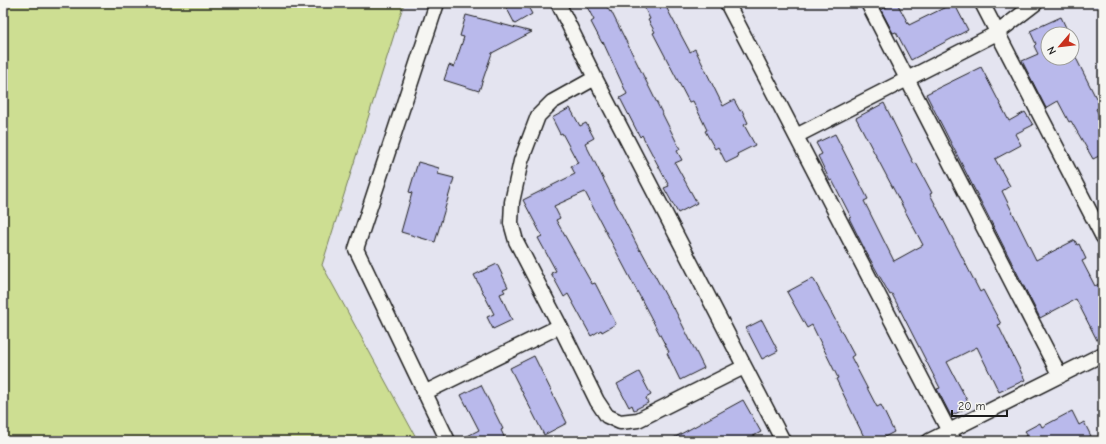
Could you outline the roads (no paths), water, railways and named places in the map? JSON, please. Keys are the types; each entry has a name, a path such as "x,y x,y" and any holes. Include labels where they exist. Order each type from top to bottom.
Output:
{"street":[{"path":"437,3 356,248 448,441"},
{"path":"558,3 595,78 783,441"},
{"path":"727,3 952,436"},
{"path":"868,3 1060,376"},
{"path":"982,3 1103,237"},
{"path":"796,136 998,33 1036,3"},
{"path":"595,78 552,102 538,116 521,161 512,202 511,223 516,241 603,411 607,416 620,422 638,420 744,367"},
{"path":"424,393 560,326"},
{"path":"930,441 952,436 1103,354"}]}
